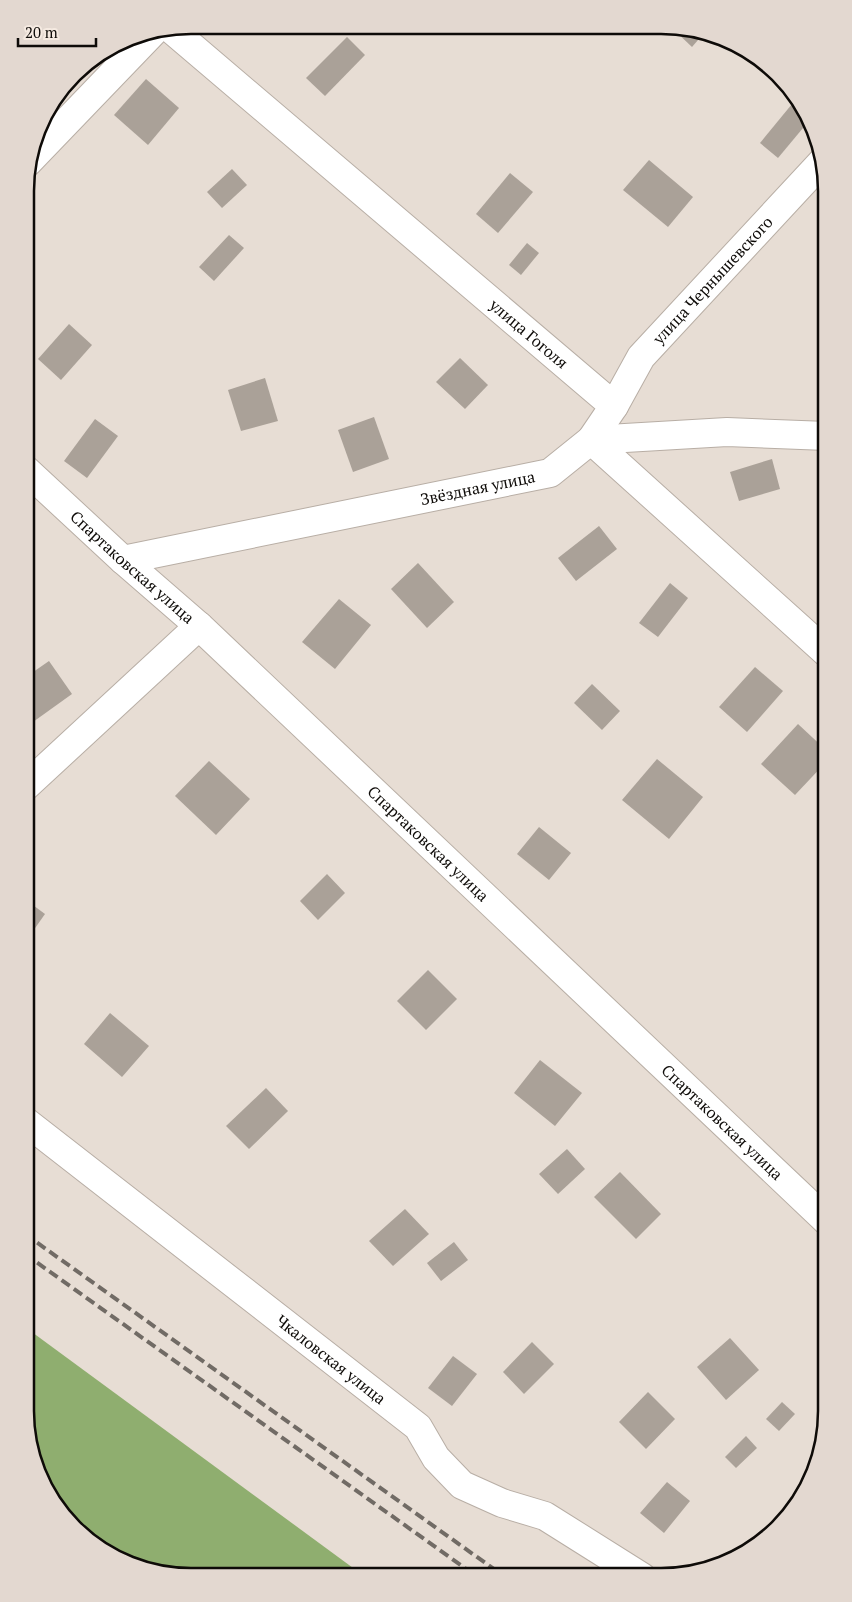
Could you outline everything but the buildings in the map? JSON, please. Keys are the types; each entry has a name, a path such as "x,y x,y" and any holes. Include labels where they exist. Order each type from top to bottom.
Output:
{"street":[{"name":"улица Гоголя","path":"177,34 614,406"},
{"path":"39,150 144,41"},
{"name":"улица Чернышевского","path":"614,406 641,357 817,168"},
{"path":"591,440 614,406"},
{"path":"591,440 728,432 818,436"},
{"path":"591,440 818,645"},
{"name":"Звёздная улица","path":"123,560 550,473 591,440"},
{"name":"Спартаковская улица","path":"34,477 123,560 199,626 818,1212"},
{"path":"34,779 199,626"},
{"name":"Чкаловская улица","path":"34,1128 418,1427 436,1458 462,1485 502,1503 545,1516 628,1568"}],"green space":[{"path":"34,1334 353,1568 170,1567 150,1563 131,1556 95,1536 66,1507 55,1490 42,1462 35,1432"}],"railway":[{"path":"34,1240 492,1568"},
{"path":"34,1260 465,1568"}]}
